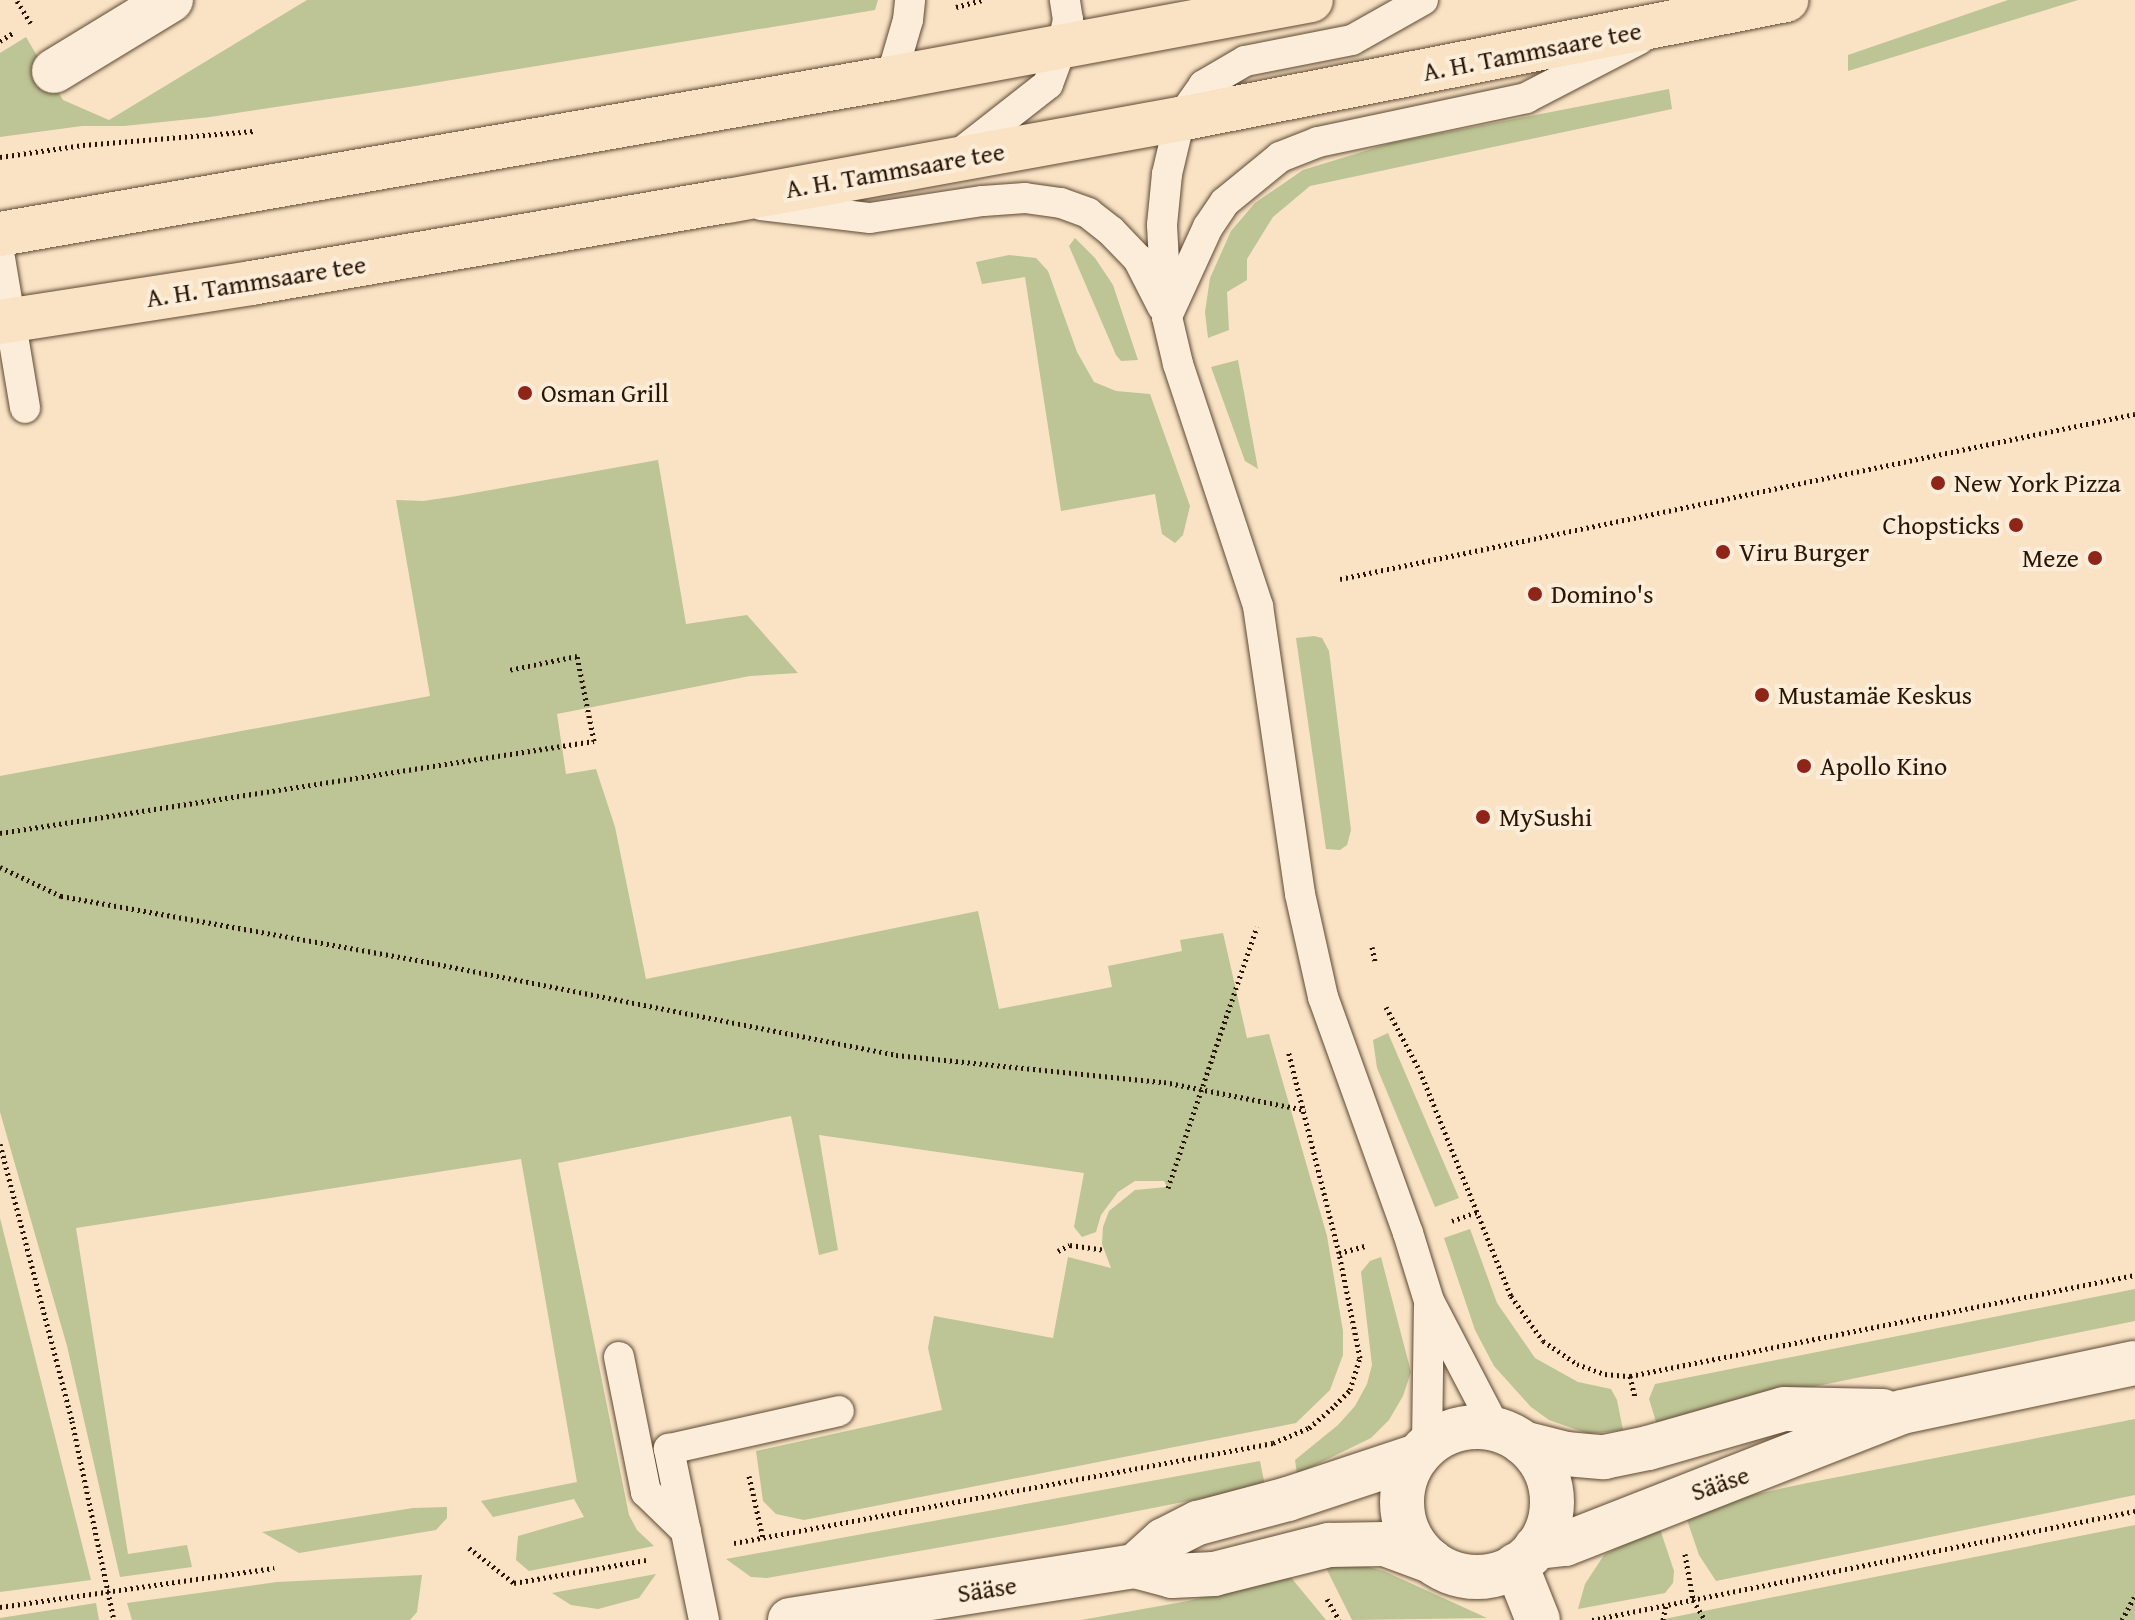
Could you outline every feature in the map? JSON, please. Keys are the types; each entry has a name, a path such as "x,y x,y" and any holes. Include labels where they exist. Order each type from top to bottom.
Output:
{"main road":[{"path":"0,234 891,78 1311,0"},
{"name":"A. H. Tammsaare tee","path":"5,321 251,283 728,201 1180,119 1786,0"}],"street":[{"path":"54,71 171,0"},
{"name":"Sääse","path":"790,1620 1135,1566 1172,1576 1214,1574 1305,1550 1359,1543 1385,1544 1431,1561 1450,1572 1473,1577 1495,1574 1526,1556 1565,1544 1902,1412 2135,1363"},
{"name":"Sääse","path":"1135,1566 1164,1540 1198,1523 1288,1499 1422,1450 1460,1429 1510,1436 1566,1454 1604,1457 1648,1448 1784,1409 1902,1412"},
{"path":"1510,1436 1539,1459 1549,1481 1552,1504 1547,1526 1526,1556 1538,1620"},
{"path":"1422,1450 1406,1476 1403,1511 1414,1544 1431,1561"}],"lane":[{"path":"891,78 908,20 910,0"},
{"path":"954,158 1048,84 1068,20 1065,0"},
{"path":"1423,0 1352,40 1245,61 1204,85 1180,119 1167,174 1162,225 1167,317 1178,364 1258,606 1300,894 1323,997 1408,1233 1429,1301 1510,1436"},
{"path":"1167,317 1208,227 1225,202 1280,157 1318,142 1526,98 1671,23"},
{"path":"728,201 870,218 983,201 1025,198 1061,203 1088,213 1138,259 1167,317"},
{"path":"0,258 5,321 25,408"},
{"path":"1422,1450 1429,1301"},
{"path":"619,1357 646,1492 686,1531"},
{"path":"704,1620 669,1449 839,1411"}],"path":[{"path":"17,1 31,23"},
{"path":"1340,579 2135,414"},
{"path":"0,833 594,741 577,656 509,670"},
{"path":"0,867 61,896 432,963 896,1055 1164,1082 1305,1110"},
{"path":"1254,915 1259,940"},
{"path":"1168,1188 1257,927"},
{"path":"1372,947 1375,961"},
{"path":"1386,1007 1420,1071 1511,1296 1528,1324 1560,1354 1605,1374 1630,1376 2135,1275"},
{"path":"719,1546 1273,1443 1309,1428 1350,1390 1360,1358 1339,1253 1284,1037"},
{"path":"0,1144 72,1421 114,1620"},
{"path":"1439,1225 1477,1212"},
{"path":"1339,1253 1377,1243"},
{"path":"1058,1251 1070,1245 1104,1250"},
{"path":"739,1433 763,1538"},
{"path":"1592,1620 2135,1511"},
{"path":"469,1548 514,1583 649,1560"},
{"path":"0,1607 274,1568"},
{"path":"2122,1620 2135,1596"},
{"path":"1693,1600 1705,1620"},
{"path":"1663,1620 1666,1605"}],"green space":[{"path":"307,0 878,0 875,10 409,87 210,117 124,126 82,126 0,137 0,53 26,37 63,100 109,120"},
{"path":"2008,0 2078,0 1848,71 1848,55"},
{"path":"1669,89 1672,109 1310,186 1273,217 1247,259 1247,280 1227,292 1229,330 1208,338 1205,312 1210,278 1231,231 1255,203 1303,170 1391,143"},
{"path":"1075,238 1095,258 1113,285 1138,360 1121,361 1116,355 1069,246"},
{"path":"1009,255 1036,258 1048,271 1077,352 1094,382 1116,391 1150,394 1190,506 1183,535 1175,543 1162,534 1155,494 1061,511 1025,277 982,284 976,262"},
{"path":"1238,360 1258,469 1245,461 1211,367"},
{"path":"658,460 686,624 747,615 798,673 750,676 557,714 566,774 596,769 615,827 646,979 978,911 999,1009 1112,987 1108,966 1182,951 1180,940 1223,933 1247,1038 1269,1034 1327,1236 1343,1331 1343,1355 1330,1390 1296,1423 804,1520 776,1514 763,1501 756,1451 942,1410 928,1348 934,1316 1053,1338 1068,1257 1111,1268 1102,1244 1103,1227 1109,1211 1135,1190 1167,1187 1164,1181 1135,1181 1118,1192 1101,1215 1096,1232 1082,1237 1074,1227 1084,1173 819,1135 838,1250 819,1255 791,1116 558,1163 629,1515 637,1530 654,1546 529,1571 516,1560 518,1536 584,1517 574,1499 493,1517 481,1501 577,1482 521,1159 76,1228 128,1554 187,1545 192,1567 120,1577 67,1346 0,1112 0,776 430,696 396,500 423,501 457,496"},
{"path":"1296,638 1322,638 1329,651 1351,830 1347,845 1340,850 1326,849"},
{"path":"1388,1033 1459,1198 1435,1207 1377,1068 1373,1040"},
{"path":"0,1218 91,1580 0,1592"},
{"path":"1470,1229 1497,1303 1535,1358 1578,1382 1611,1389 1617,1400 1623,1430 1589,1434 1549,1420 1531,1407 1494,1366 1475,1330 1444,1238"},
{"path":"1381,1257 1411,1372 1403,1396 1389,1420 1371,1438 1297,1474 1295,1460 1338,1425 1355,1406 1367,1384 1372,1365 1361,1272 1370,1261"},
{"path":"2135,1289 2135,1321 1754,1399 1657,1425 1649,1399 1655,1384"},
{"path":"2135,1419 2135,1495 1716,1581 1699,1555 1685,1514 1702,1506 1807,1483"},
{"path":"1260,1461 1265,1486 1066,1525 767,1578 751,1577 726,1559"},
{"path":"447,1507 447,1518 436,1530 299,1553 262,1532 413,1508"},
{"path":"2135,1525 2135,1620 1660,1620 1674,1617"},
{"path":"1659,1526 1674,1571 1673,1583 1665,1593 1578,1609 1585,1584 1604,1555"},
{"path":"1349,1562 1384,1571 1487,1618 1352,1620 1325,1566"},
{"path":"656,1574 639,1598 598,1609 571,1605 552,1593"},
{"path":"422,1575 417,1612 410,1620 132,1620 127,1603 277,1582"},
{"path":"1289,1575 1326,1620 1081,1620 1188,1601"},
{"path":"96,1603 99,1620 0,1620 0,1618"}],"place":[{"name":"Osman Grill","path":"525,393"},
{"name":"New York Pizza","path":"1938,483"},
{"name":"Chopsticks","path":"2016,525"},
{"name":"Viru Burger","path":"1723,552"},
{"name":"Meze","path":"2095,558"},
{"name":"Domino's","path":"1535,594"},
{"name":"Mustamäe Keskus","path":"1762,695"},
{"name":"Apollo Kino","path":"1804,766"},
{"name":"MySushi","path":"1483,817"}]}
